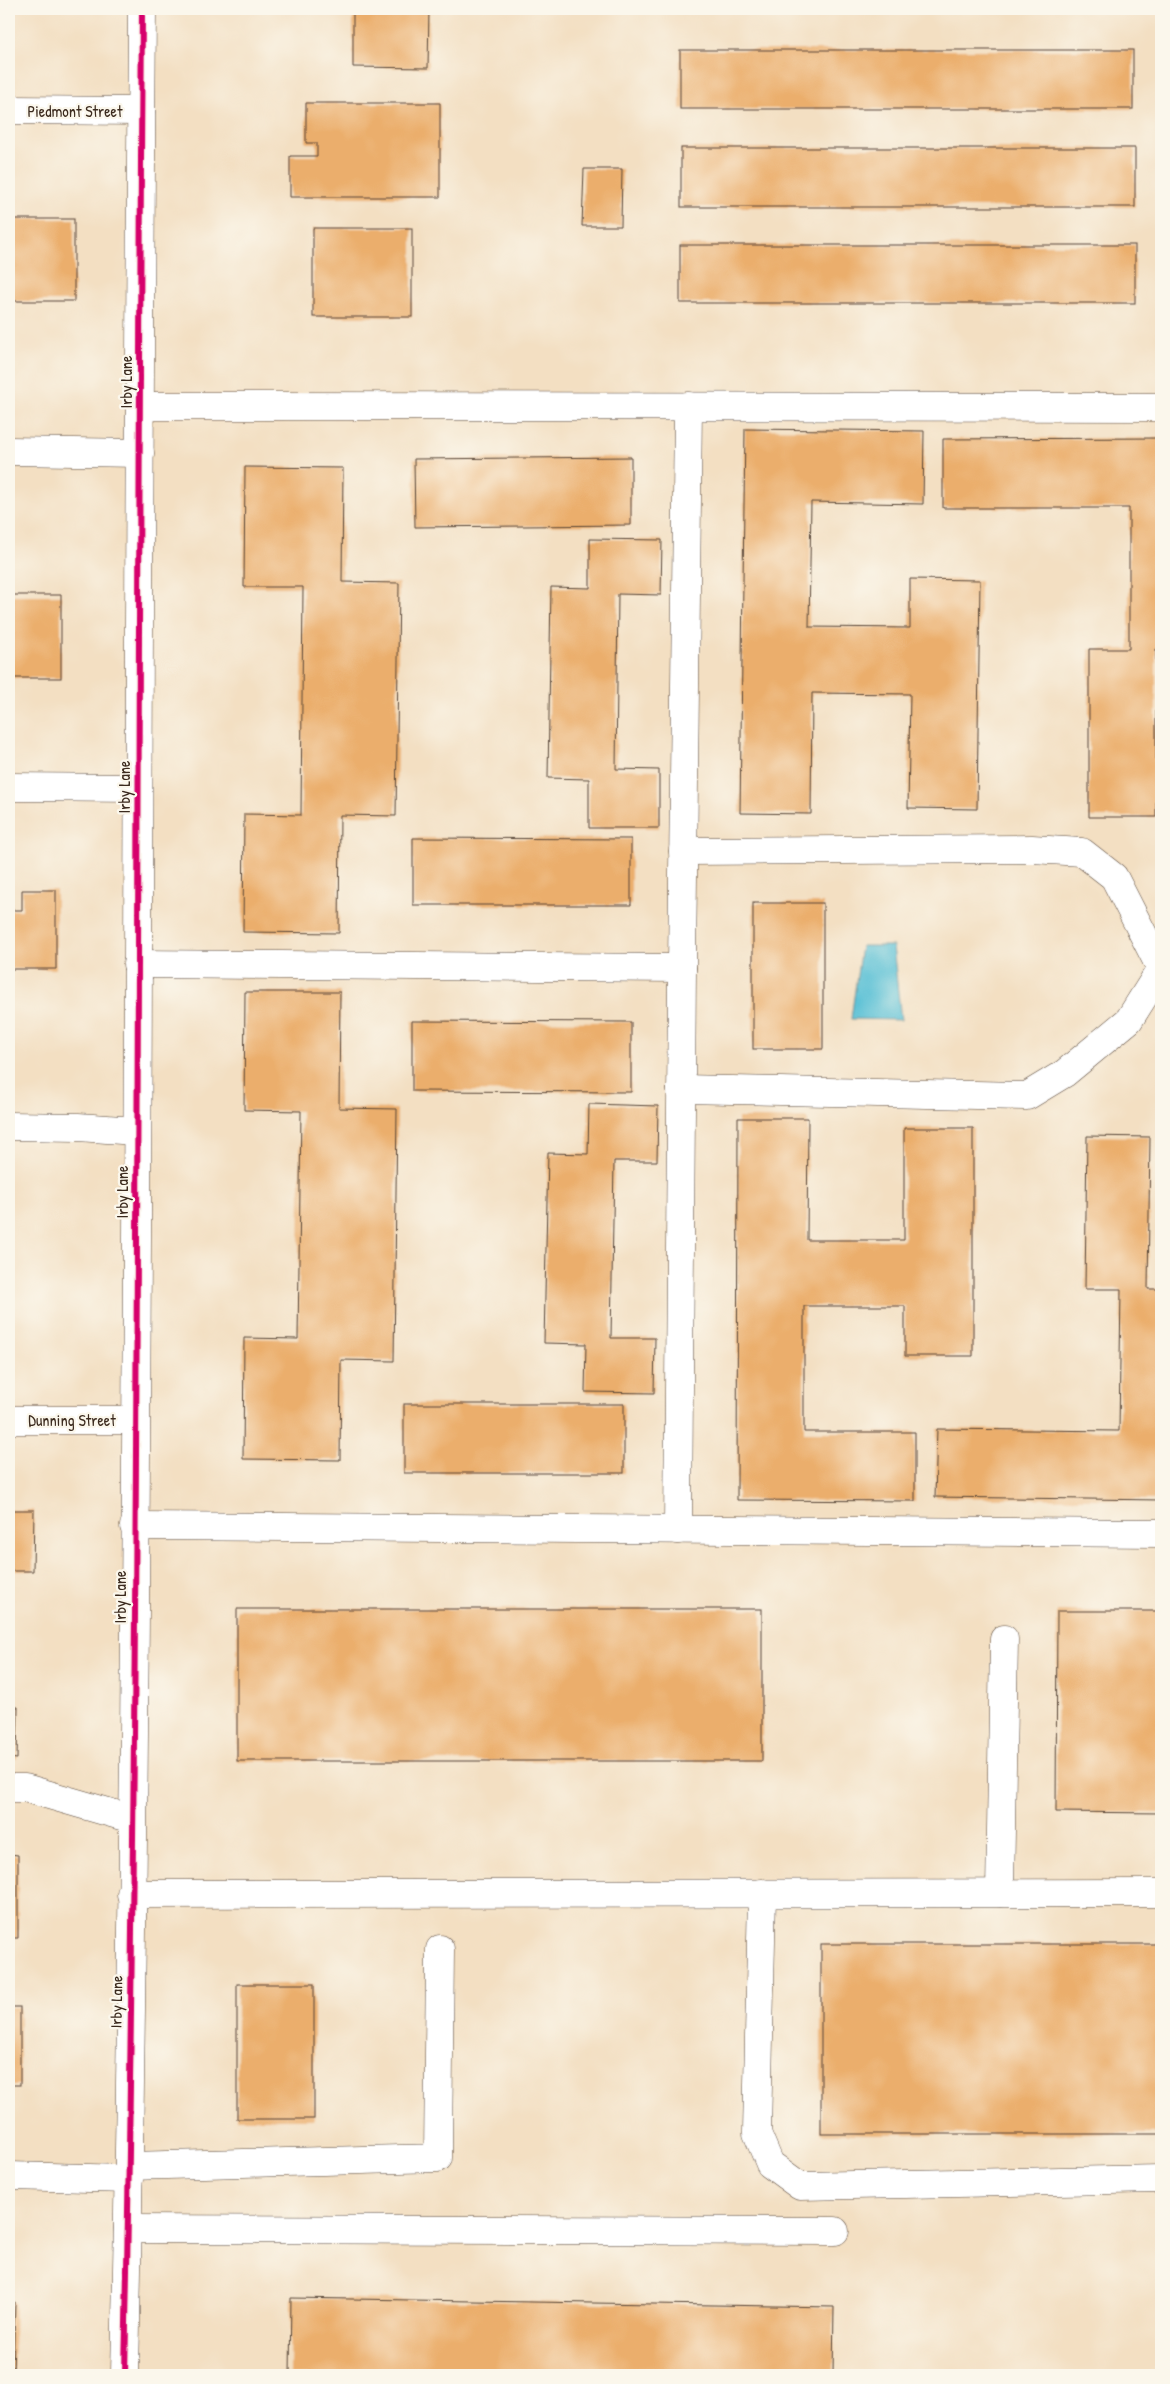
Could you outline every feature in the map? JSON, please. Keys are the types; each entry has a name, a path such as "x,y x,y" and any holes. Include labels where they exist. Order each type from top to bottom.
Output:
{"street":[{"name":"Irby Lane","path":"124,2375 129,2172 132,1819 142,9"},
{"name":"Piedmont Street","path":"9,110 141,111"},
{"path":"140,406 1161,407"},
{"path":"678,1530 688,406"},
{"path":"9,451 140,452"},
{"path":"9,787 138,788"},
{"path":"681,1089 1027,1096 1065,1073 1129,1020 1161,969 1114,877 1082,852 1032,850 683,851"},
{"path":"137,964 682,968"},
{"path":"9,1126 78,1127 136,1131"},
{"name":"Dunning Street","path":"9,1420 134,1420"},
{"path":"134,1526 1161,1533"},
{"path":"1000,1893 1004,1639"},
{"path":"9,1788 25,1788 132,1819"},
{"path":"762,1893 757,2133 770,2164 800,2186 1161,2179"},
{"path":"131,1894 1161,1893"},
{"path":"9,2176 438,2158 440,1949"},
{"path":"128,2229 835,2231"}],"water":[{"path":"861,946 893,946 901,1020 851,1019"}],"building":[{"path":"353,9 429,9 428,68 353,67"},
{"path":"680,50 1133,50 1133,109 680,109"},
{"path":"306,103 440,103 440,197 290,197 290,156 317,156 317,143 306,143"},
{"path":"681,148 1135,148 1135,207 681,207"},
{"path":"584,169 622,169 621,226 582,226"},
{"path":"9,219 74,219 74,301 9,301"},
{"path":"313,228 412,228 412,317 313,317"},
{"path":"680,245 1135,245 1135,303 680,303"},
{"path":"745,429 924,431 923,504 811,502 809,627 910,628 910,579 980,580 977,809 908,808 910,694 812,693 811,814 740,813"},
{"path":"1161,438 1161,649 1156,649 1156,817 1089,817 1089,649 1129,649 1129,508 943,508 943,439"},
{"path":"631,457 631,525 415,527 414,459"},
{"path":"245,467 343,468 342,582 399,583 396,816 340,815 339,933 243,932 244,814 301,815 303,587 244,587"},
{"path":"590,539 662,540 661,595 618,594 616,769 659,770 659,828 589,828 589,779 548,778 551,587 590,588"},
{"path":"9,595 61,595 61,678 9,678"},
{"path":"413,838 631,839 631,905 413,905"},
{"path":"22,890 56,890 56,969 9,969 9,910 22,910"},
{"path":"753,903 823,903 823,1049 753,1049"},
{"path":"245,992 340,992 339,1108 397,1109 394,1361 341,1360 340,1460 243,1459 244,1338 298,1339 301,1111 244,1110"},
{"path":"412,1021 631,1022 631,1092 412,1091"},
{"path":"589,1104 658,1106 657,1161 614,1161 611,1338 655,1338 654,1393 585,1392 586,1344 544,1343 548,1153 588,1154"},
{"path":"738,1118 808,1118 807,1240 904,1240 904,1128 973,1128 973,1356 905,1356 905,1306 804,1306 804,1432 915,1432 915,1501 737,1500"},
{"path":"1087,1136 1150,1137 1148,1289 1161,1289 1161,1500 935,1497 937,1429 1119,1431 1121,1289 1085,1289"},
{"path":"404,1404 624,1404 624,1473 404,1473"},
{"path":"9,1510 34,1510 33,1571 9,1571"},
{"path":"237,1609 762,1609 762,1761 237,1761"},
{"path":"1057,1611 1161,1611 1161,1813 1056,1812"},
{"path":"9,1707 18,1707 17,1759 9,1758"},
{"path":"9,1854 18,1855 18,1938 9,1938"},
{"path":"821,1944 1161,1944 1161,2134 821,2134"},
{"path":"237,1984 314,1984 314,2119 237,2119"},
{"path":"9,2007 20,2007 20,2085 9,2085"},
{"path":"291,2298 834,2307 833,2375 290,2375"},
{"path":"9,2302 15,2302 13,2375 9,2375"}],"cycle path":[{"path":"125,2375 134,1784 142,9"}]}
